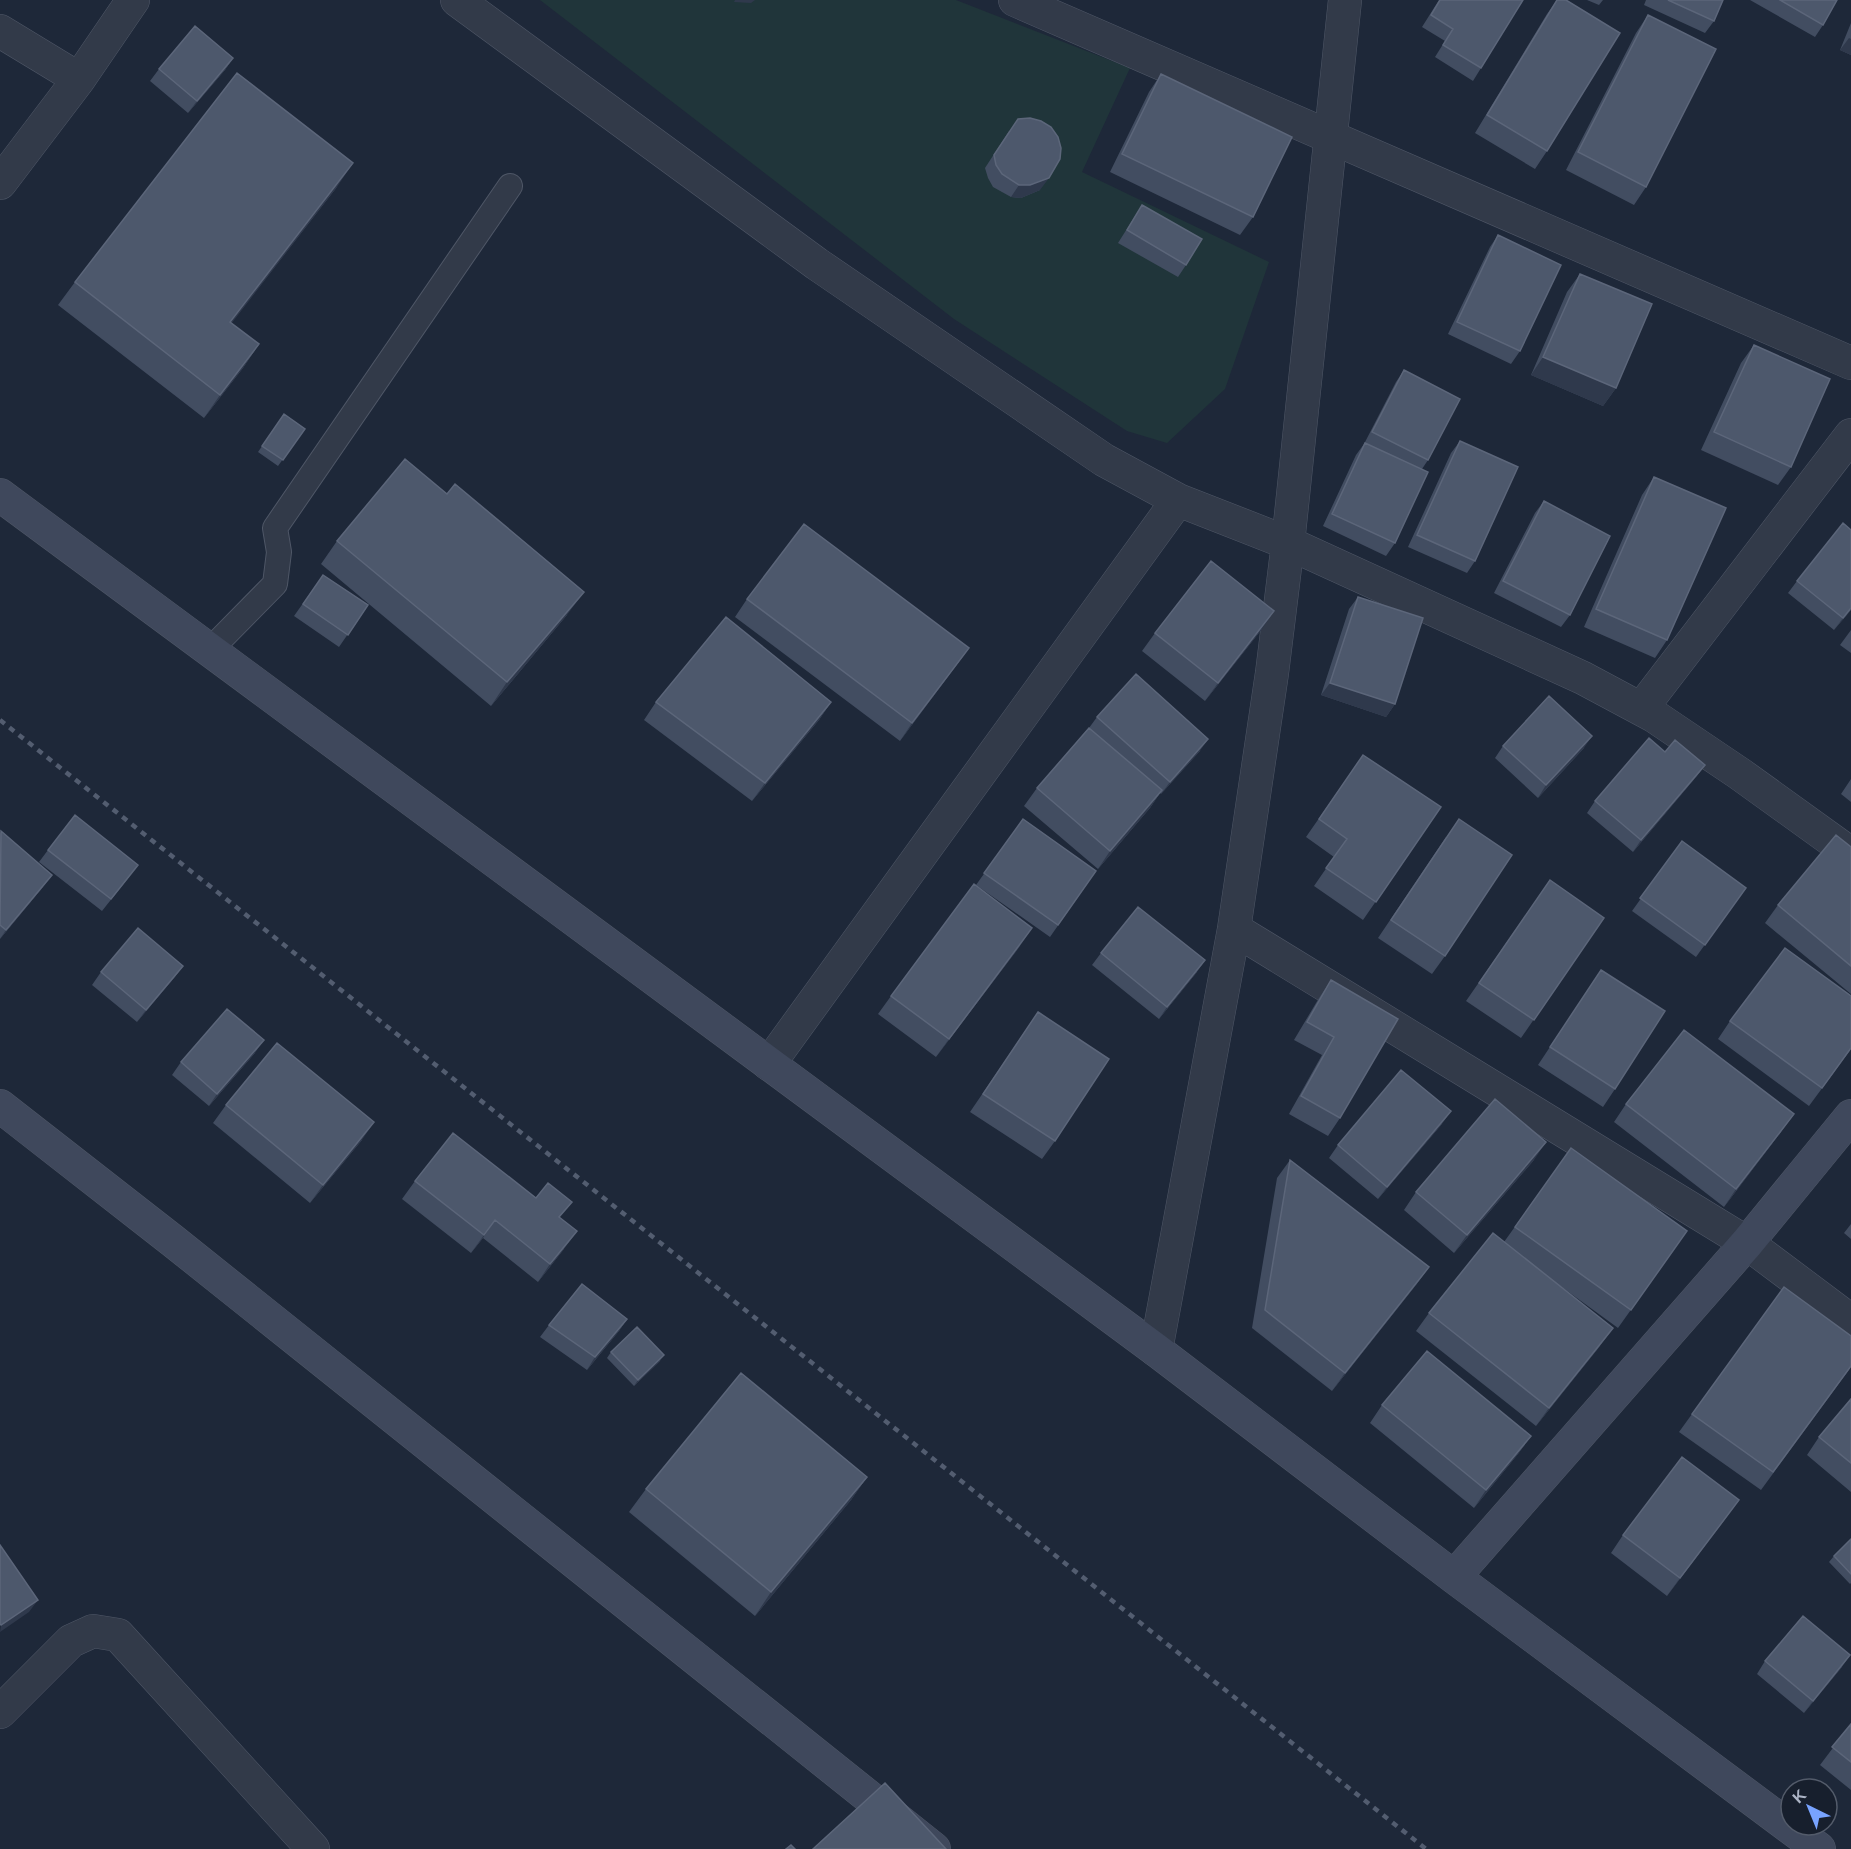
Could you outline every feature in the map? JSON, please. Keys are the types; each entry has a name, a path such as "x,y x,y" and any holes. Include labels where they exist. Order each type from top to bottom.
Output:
{"street":[{"path":"0,183 79,79 133,0"},
{"path":"457,0 817,264 1104,460 1178,500 1288,543 1583,678 1641,709 1740,774 1851,854"},
{"path":"1015,0 1851,363"},
{"path":"1156,1350 1234,929 1272,673 1288,543 1345,0"},
{"path":"0,31 79,79"},
{"path":"1641,709 1851,435"},
{"path":"0,495 1156,1350 1454,1577 1819,1849"},
{"path":"769,1064 1178,500"},
{"path":"1234,929 1747,1243 1851,1321"},
{"path":"0,1106 173,1241 934,1849"},
{"path":"1454,1577 1747,1243 1851,1116"},
{"path":"0,1712 71,1641 93,1631 118,1635 294,1842"}],"lane":[{"path":"210,650 274,584 279,552 275,528 510,186"}],"green space":[{"path":"540,0 956,0 1130,68 1082,172 1269,262 1225,389 1167,443 1127,431 954,319"}],"building":[{"path":"1440,0 1523,0 1481,68 1443,45 1453,29 1431,15"},
{"path":"1557,0 1566,0 1620,33 1547,151 1487,115"},
{"path":"1668,0 1723,0 1714,21"},
{"path":"1780,0 1837,0 1823,25"},
{"path":"1648,15 1716,49 1646,187 1578,152"},
{"path":"195,26 233,58 197,101 159,69"},
{"path":"237,73 353,163 230,322 259,344 220,395 75,282"},
{"path":"1161,74 1292,137 1253,217 1122,154"},
{"path":"1030,118 1051,127 1058,137 1061,148 1060,159 1049,178 1030,185 1019,185 1002,174 996,165 994,155 1018,119"},
{"path":"1142,205 1202,239 1186,265 1127,230"},
{"path":"1498,235 1561,265 1520,351 1457,322"},
{"path":"1580,274 1652,304 1616,388 1543,357"},
{"path":"1754,345 1830,379 1791,467 1714,432"},
{"path":"1404,370 1460,399 1428,460 1372,432"},
{"path":"284,414 305,429 283,460 262,446"},
{"path":"1460,441 1518,467 1475,561 1417,535"},
{"path":"1365,443 1428,472 1395,543 1332,514"},
{"path":"405,459 447,494 455,484 584,592 507,682 337,541"},
{"path":"1654,477 1726,508 1667,640 1596,609"},
{"path":"1544,501 1610,536 1570,615 1503,581"},
{"path":"1843,523 1851,530 1851,608 1843,618 1797,581"},
{"path":"804,524 969,648 912,723 747,599"},
{"path":"1211,561 1274,611 1218,683 1155,633"},
{"path":"323,575 368,605 348,635 303,604"},
{"path":"1358,597 1423,618 1395,704 1330,683"},
{"path":"726,617 831,702 765,783 656,702"},
{"path":"1136,674 1208,739 1170,782 1097,717"},
{"path":"1549,696 1592,736 1546,785 1503,746"},
{"path":"1089,728 1162,790 1110,851 1037,788"},
{"path":"1649,738 1665,752 1675,740 1705,765 1641,840 1595,801"},
{"path":"1363,755 1441,807 1376,902 1326,868 1347,839 1319,819"},
{"path":"75,815 138,865 111,899 48,850"},
{"path":"1023,819 1096,871 1058,925 984,873"},
{"path":"1459,819 1512,855 1445,956 1391,920"},
{"path":"1,831 52,875 6,930 0,925"},
{"path":"1836,835 1851,847 1851,966 1778,905"},
{"path":"1682,841 1746,888 1705,945 1640,898"},
{"path":"1550,880 1604,918 1534,1020 1479,983"},
{"path":"974,884 1032,928 949,1039 891,996"},
{"path":"1138,907 1205,960 1167,1007 1101,953"},
{"path":"138,928 183,966 146,1010 101,972"},
{"path":"1785,948 1851,996 1851,1048 1822,1088 1730,1021"},
{"path":"1601,970 1665,1011 1615,1089 1550,1047"},
{"path":"1331,980 1398,1019 1340,1118 1301,1096 1334,1037 1307,1022"},
{"path":"227,1009 264,1040 217,1094 181,1062"},
{"path":"1038,1012 1109,1059 1055,1141 983,1094"},
{"path":"1684,1030 1794,1114 1736,1189 1626,1104"},
{"path":"277,1043 374,1122 323,1185 226,1105"},
{"path":"1401,1070 1451,1111 1387,1187 1338,1145"},
{"path":"1495,1099 1546,1142 1467,1235 1416,1192"},
{"path":"453,1133 536,1198 548,1183 572,1202 559,1217 577,1231 550,1264 495,1220 484,1235 415,1181"},
{"path":"1571,1148 1687,1231 1631,1310 1515,1227"},
{"path":"1290,1160 1429,1267 1345,1373 1265,1310"},
{"path":"1493,1233 1613,1328 1549,1408 1429,1313"},
{"path":"582,1284 627,1319 595,1357 549,1325"},
{"path":"1784,1287 1851,1336 1851,1366 1773,1472 1692,1414"},
{"path":"637,1327 664,1355 638,1380 611,1352"},
{"path":"1427,1351 1531,1436 1486,1490 1382,1405"},
{"path":"741,1373 867,1477 771,1592 646,1489"},
{"path":"1851,1399 1851,1463 1819,1437"},
{"path":"1682,1457 1739,1500 1680,1578 1623,1535"},
{"path":"1851,1539 1851,1574 1834,1556"},
{"path":"0,1545 38,1600 1,1625 0,1624"},
{"path":"1803,1616 1850,1655 1813,1701 1765,1661"},
{"path":"1851,1724 1851,1762 1832,1747"},
{"path":"885,1783 946,1849 813,1849"}],"railway":[{"path":"0,720 1426,1849"}]}
